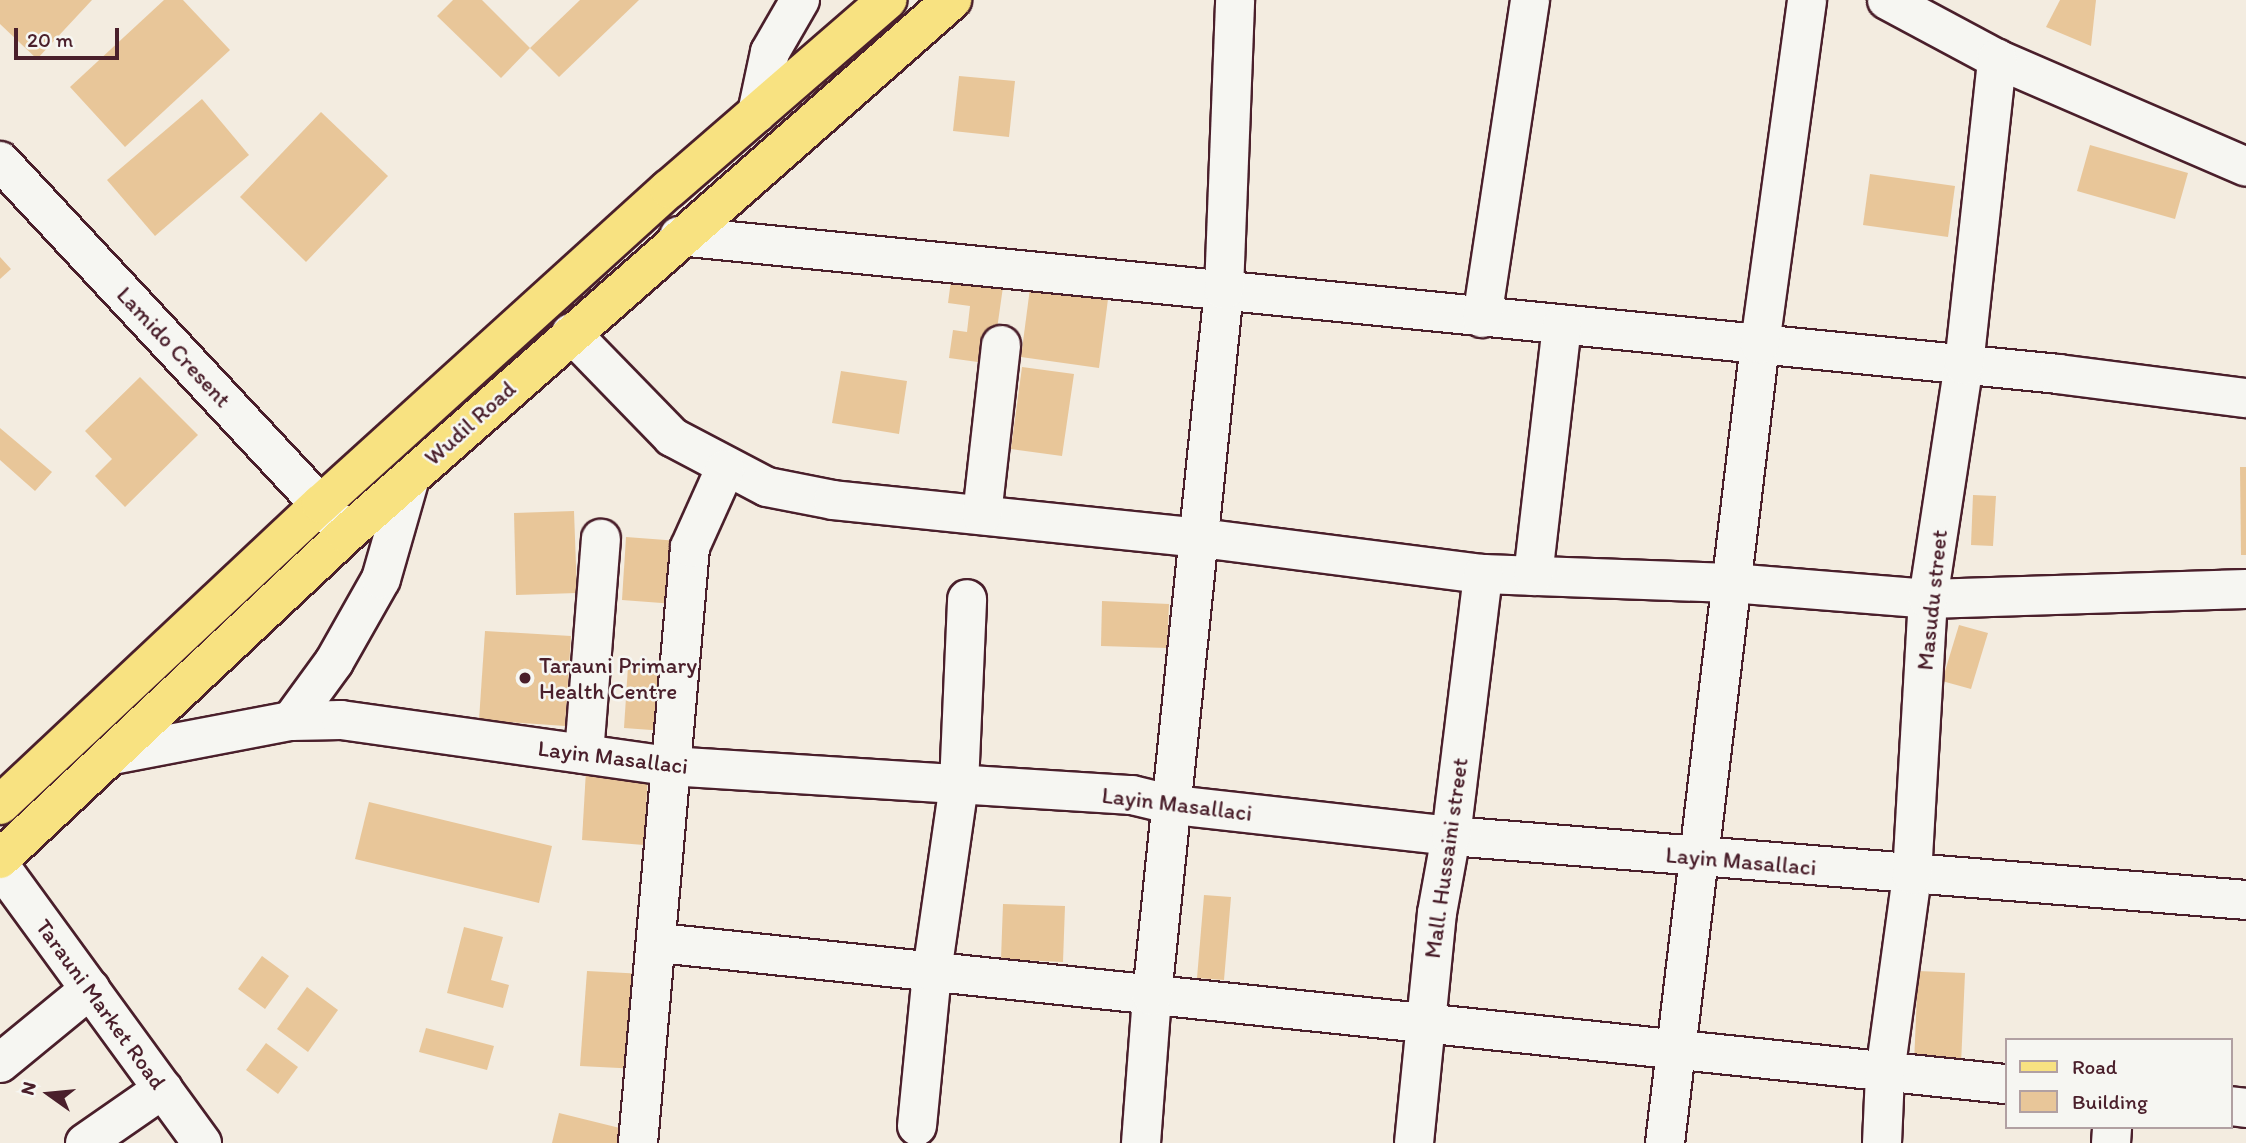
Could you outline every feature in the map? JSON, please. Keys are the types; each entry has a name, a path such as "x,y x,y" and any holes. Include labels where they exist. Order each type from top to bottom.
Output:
{"main road":[{"name":"Wudil Road","path":"0,805 321,504 887,0"},
{"name":"Wudil Road","path":"0,859 346,534 679,236 952,0"}],"street":[{"path":"757,113 770,52 800,0"},
{"path":"1141,1143 1152,996 1174,805 1224,290 1235,0"},
{"path":"1482,318 1530,0"},
{"path":"1665,1143 1674,1051 1702,858 1760,344 1807,0"},
{"path":"1891,1 1997,59 2246,167"},
{"name":"Masudu street","path":"1882,1143 1885,1073 1912,875 1928,599 1964,365 1997,59"},
{"name":"Lamido Cresent","path":"0,161 346,534"},
{"path":"679,236 1964,365 2246,398"},
{"path":"1534,576 1562,325"},
{"path":"572,333 672,438 725,469 767,487 833,499 1201,538 1483,574 1731,583 1928,599 2246,589"},
{"path":"982,515 1001,345"},
{"path":"638,1143 659,943 669,766 690,547 725,469"},
{"path":"291,721 334,662 381,579 410,478"},
{"path":"584,754 601,539"},
{"name":"Mall. Hussaini street","path":"1414,1143 1437,913 1451,836 1483,574"},
{"path":"917,1126 932,972 958,785 967,598"},
{"name":"Layin Masallaci","path":"112,755 291,721 341,720 669,766 1132,795 1174,805 1451,836 2246,900"},
{"name":"Tarauni Market Road","path":"0,866 202,1143"},
{"path":"659,943 2004,1084"},
{"path":"0,1063 90,989"},
{"path":"85,1143 163,1089"}],"building":[{"path":"0,0 92,0 37,59 0,24"},
{"path":"164,0 183,0 230,50 125,147 70,87"},
{"path":"453,0 482,0 530,48 501,78 437,16"},
{"path":"580,0 639,0 559,77 530,48"},
{"path":"2060,0 2096,0 2091,46 2046,27"},
{"path":"959,76 1015,81 1009,137 953,131"},
{"path":"202,99 249,155 155,236 107,180"},
{"path":"321,112 388,176 306,262 240,197"},
{"path":"2090,145 2188,173 2175,219 2077,191"},
{"path":"1870,174 1955,186 1948,237 1863,225"},
{"path":"0,257 11,269 0,279"},
{"path":"952,273 1004,280 992,364 949,358 953,330 967,332 970,306 948,303"},
{"path":"1032,273 1110,284 1099,368 1021,357"},
{"path":"1022,367 1074,374 1062,456 1011,449"},
{"path":"841,371 907,381 899,434 832,423"},
{"path":"140,377 198,435 125,507 95,476 112,459 85,431"},
{"path":"0,428 52,472 35,491 0,460"},
{"path":"2240,467 2246,467 2246,555 2241,555"},
{"path":"1973,495 1996,496 1993,546 1971,545"},
{"path":"574,511 577,593 516,595 514,513"},
{"path":"626,537 679,541 675,604 622,600"},
{"path":"1102,601 1169,604 1167,648 1101,646"},
{"path":"1959,625 1988,633 1971,689 1942,681"},
{"name":"Tarauni Primary Health Centre","path":"485,631 571,636 565,726 479,720"},
{"path":"628,666 668,669 665,731 624,728"},
{"path":"586,770 648,774 644,845 582,840"},
{"path":"369,802 552,846 539,903 355,859"},
{"path":"1204,895 1231,897 1224,980 1197,978"},
{"path":"1003,904 1065,906 1063,962 1001,959"},
{"path":"464,927 503,937 491,980 509,985 503,1008 447,993"},
{"path":"262,956 289,976 265,1009 238,989"},
{"path":"587,971 645,974 639,1069 580,1066"},
{"path":"1918,971 1965,973 1961,1065 1914,1063"},
{"path":"307,987 338,1010 308,1052 277,1029"},
{"path":"426,1028 494,1046 487,1070 419,1052"},
{"path":"266,1043 298,1067 278,1094 246,1070"},
{"path":"559,1113 636,1132 633,1143 552,1143"}],"place":[{"name":"Tarauni Primary Health Centre","path":"525,678"}]}
